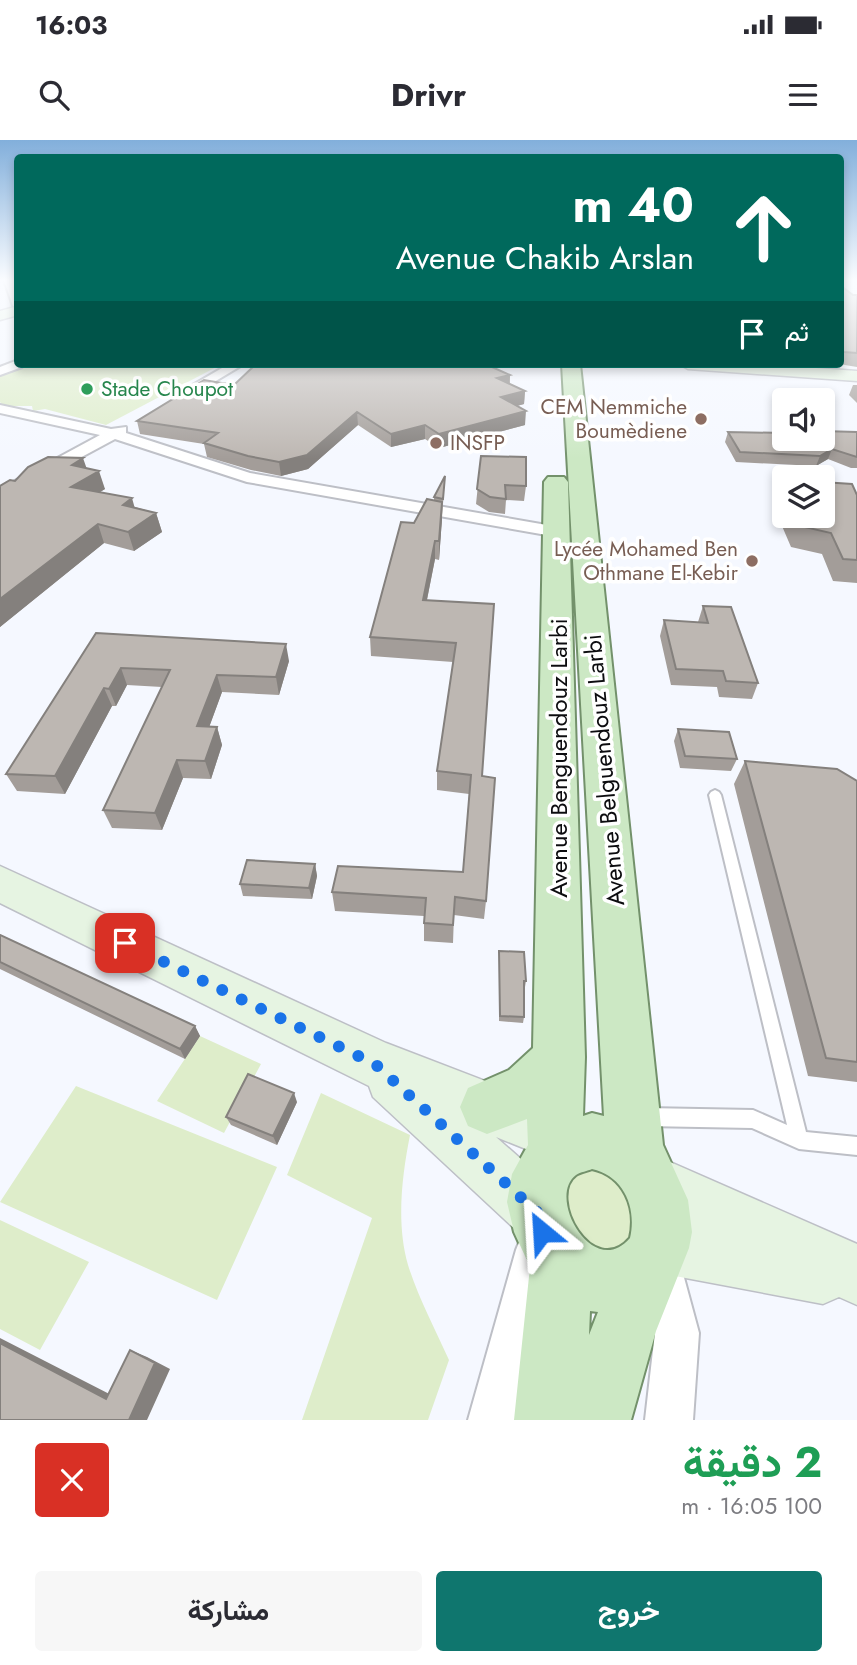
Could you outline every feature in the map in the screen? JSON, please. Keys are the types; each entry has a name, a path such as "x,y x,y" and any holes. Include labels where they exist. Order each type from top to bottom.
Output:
{"main road":[{"name":"Avenue Benguendouz Larbi","path":"551,368 558,532 559,1057 563,1143"},
{"name":"Avenue Belguendouz Larbi","path":"571,368 632,1117 635,1146 649,1177"},
{"path":"744,368 857,376"},
{"path":"0,883 375,1064 487,1107 563,1143 607,1143 635,1160 649,1177 662,1213 656,1251 623,1331 596,1420"},
{"path":"487,1107 521,1094 549,1071 559,1057"},
{"path":"375,1064 547,1235 577,1273 610,1283 626,1280 640,1273 656,1251"},
{"path":"549,1420 547,1235 540,1177 563,1143"},
{"path":"649,1177 857,1275"},
{"path":"656,1251 857,1280"}],"street":[{"path":"170,402 231,368"},
{"path":"0,408 113,434 247,477 558,532"},
{"path":"0,496 136,421"},
{"path":"492,1420 547,1235"},
{"path":"656,1251 677,1334 670,1420"}],"lane":[{"path":"715,795 799,1140"},
{"path":"632,1117 753,1119 799,1140 857,1146"}],"green space":[{"name":"Stade Choupot","path":"19,368 214,368 106,425 45,409 33,411 32,406 3,406 0,402 0,376"},
{"path":"200,1036 261,1064 224,1133 157,1101"},
{"path":"76,1086 277,1167 217,1300 0,1202"},
{"path":"321,1093 410,1135 401,1216 404,1249 417,1289 449,1360 428,1420 302,1420 372,1218 287,1175"},
{"path":"592,1168 603,1168 632,1194 632,1232 626,1241 617,1247 601,1250 587,1244 576,1234 568,1219 565,1203 568,1188 576,1176"},
{"path":"0,1220 89,1262 40,1350 0,1329"}],"building":[{"path":"844,340 857,340 857,353 844,352"},
{"path":"252,368 494,368 510,375 497,378 525,391 501,397 526,411 439,434 425,425 391,434 357,412 307,455 279,462 204,443 218,433 137,421 204,380 234,385"},
{"path":"835,431 857,432 857,457 835,450"},
{"path":"728,432 772,433 772,451 829,451 820,456 740,452"},
{"path":"481,456 526,457 526,486 505,485 506,499 490,497 477,489"},
{"path":"48,457 83,458 72,465 99,471 71,487 132,498 123,505 156,513 128,532 98,524 0,599 0,486 10,480 15,481 28,467"},
{"path":"445,476 443,499 434,497"},
{"path":"835,483 852,484 857,495 857,560 843,559 831,533 809,528 835,528"},
{"path":"427,499 442,502 439,541 435,541 423,600 494,604 482,776 495,778 486,901 455,897 453,925 424,923 426,898 332,892 338,866 463,872 471,775 437,771 456,643 370,637 401,522 414,523"},
{"path":"703,606 731,607 758,683 726,681 723,671 676,669 664,620 708,623"},
{"path":"96,633 286,644 276,677 217,675 197,726 217,727 205,761 177,760 155,813 103,810 170,670 121,668 109,689 104,688 55,776 6,774"},
{"path":"678,729 729,732 737,759 685,756"},
{"path":"745,761 837,769 857,781 857,1062 826,1058"},
{"path":"247,860 315,864 309,888 240,884"},
{"path":"0,935 195,1026 180,1049 0,962"},
{"path":"499,951 524,952 524,1017 500,1016"},
{"path":"248,1074 294,1093 273,1136 226,1117"},
{"path":"0,1343 106,1399 130,1350 155,1363 129,1420 0,1420"}],"place":[{"name":"Stade Choupot","path":"87,389"},
{"name":"CEM Nemmiche Boumèdiene","path":"701,419"},
{"name":"INSFP","path":"436,443"},
{"name":"Lycée Mohamed Ben Othmane El-Kebir","path":"752,561"}],"route":[{"path":"125,943 375,1064 537,1212 542,1232"}]}
